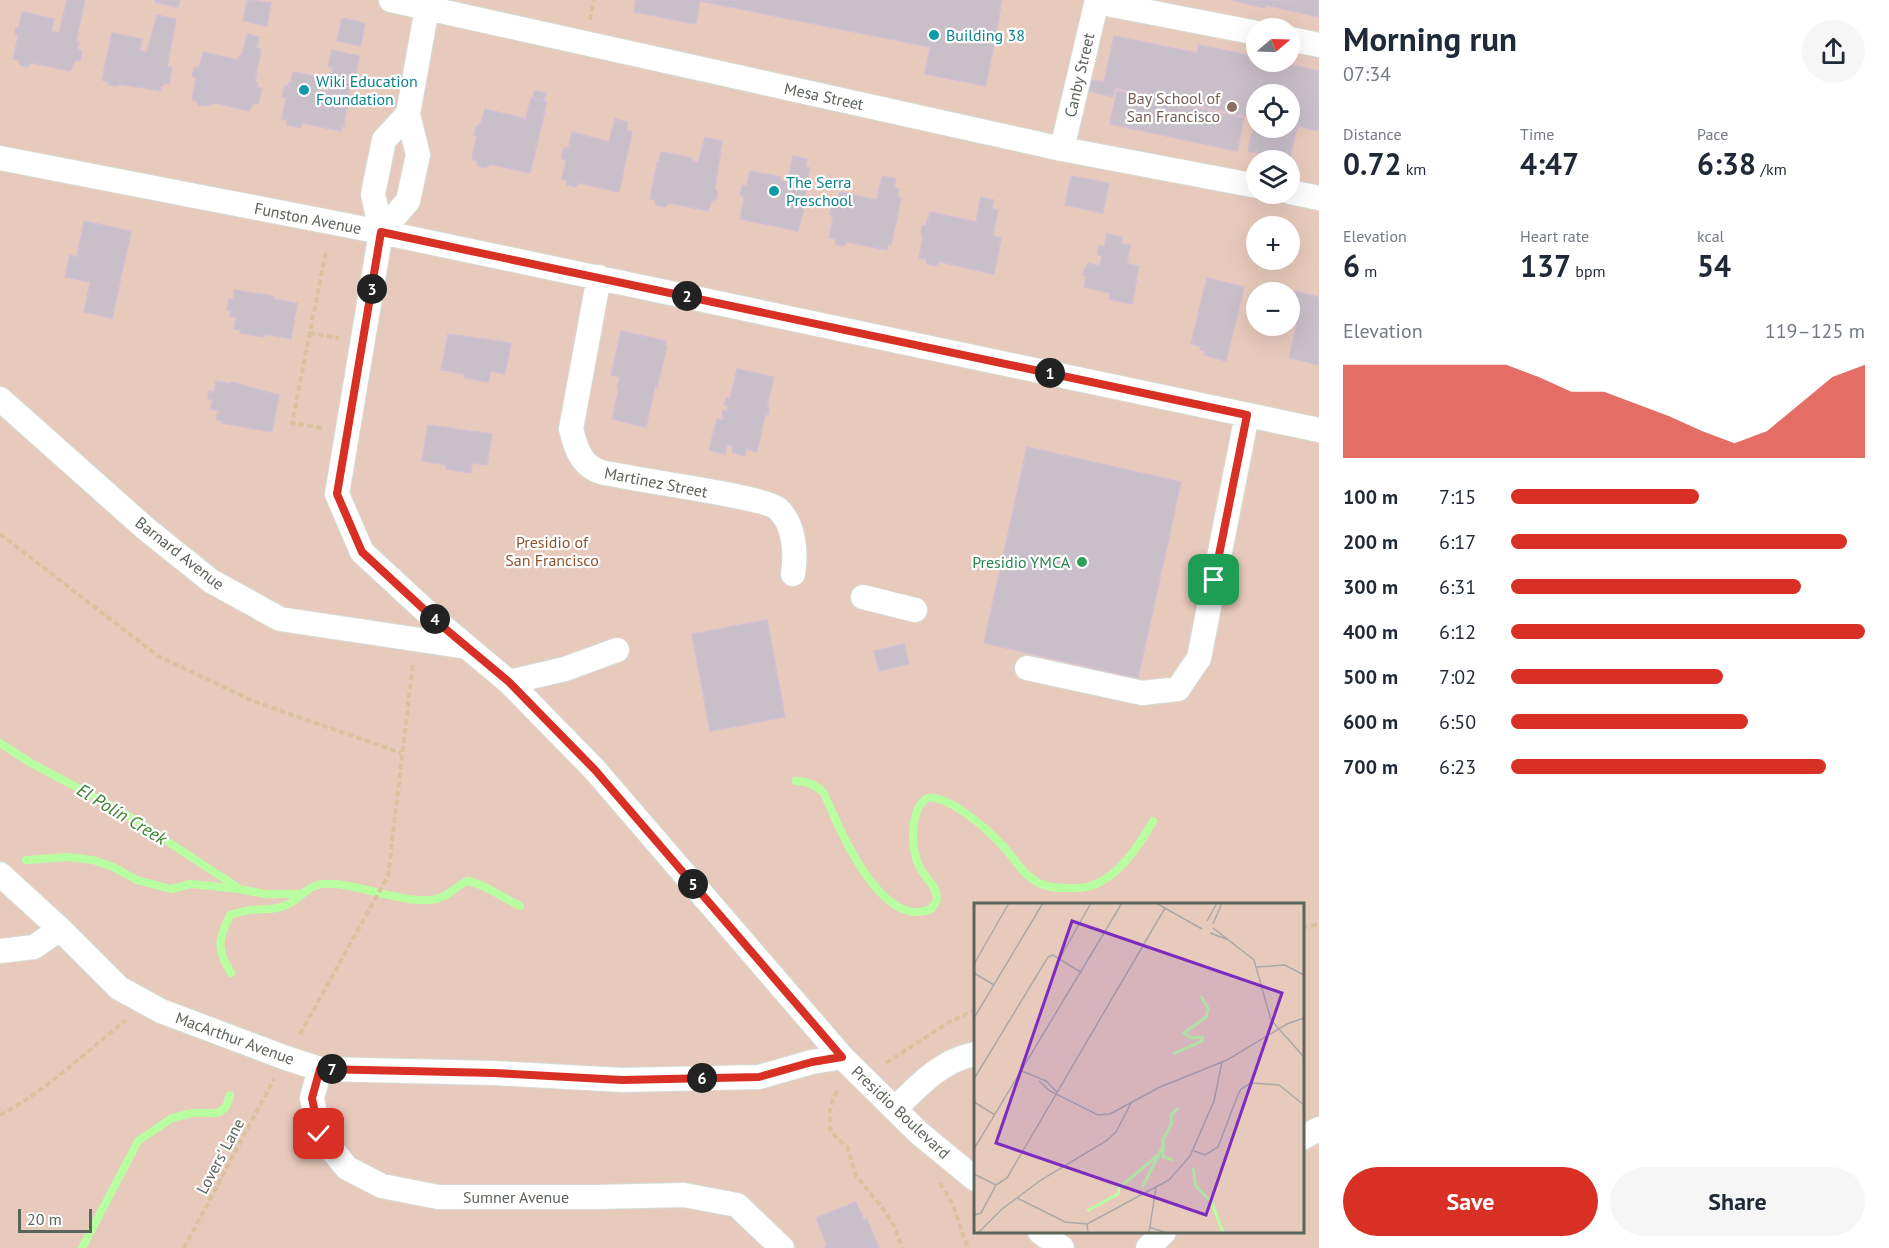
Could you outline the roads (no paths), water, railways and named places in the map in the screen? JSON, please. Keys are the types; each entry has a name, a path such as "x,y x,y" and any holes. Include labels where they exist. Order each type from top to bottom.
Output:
{"street":[{"name":"Mesa Street","path":"391,0 1062,149 1246,184"},
{"path":"1097,1 1246,31"},
{"name":"Canby Street","path":"1062,149 1097,1"},
{"path":"381,232 408,201 418,155 408,114 427,8"},
{"path":"1300,41 1319,45"},
{"name":"Presidio Boulevard","path":"408,114 384,140 373,194 381,232 337,494 362,552 509,682 595,770 842,1057 919,1133 974,1178"},
{"name":"Funston Avenue","path":"0,158 381,232 1319,430"},
{"path":"1300,194 1319,198"},
{"name":"Martinez Street","path":"599,277 571,429 577,452 595,470 655,483 758,500 777,508 789,526 794,547 793,574"},
{"name":"Barnard Avenue","path":"0,399 145,528 211,581 280,619 467,647"},
{"path":"1027,668 1142,693 1178,689 1199,658 1247,415"},
{"path":"863,597 915,610"},
{"path":"509,682 566,669 617,650"},
{"name":"MacArthur Avenue","path":"0,874 60,928 119,988 145,1003 320,1069 494,1073 622,1080 759,1077 812,1062 842,1057"},
{"path":"0,951 34,947 60,928"},
{"path":"895,1109 925,1079 962,1057 974,1054"},
{"name":"Sumner Avenue","path":"320,1069 312,1098 319,1134 347,1168 382,1186 438,1197 684,1195 737,1204 782,1248"},
{"path":"1304,1137 1319,1129"},
{"path":"1041,1233 1062,1248"},
{"path":"1148,1248 1163,1233"}],"waterway":[{"name":"El Polín Creek","path":"0,743 31,763 121,811 237,887"},
{"name":"El Polín Creek","path":"796,781 811,784 824,793 840,829 864,872 879,891 895,905 913,912 931,909 937,900 933,886 921,871 916,859 913,840 914,820 921,804 927,798 946,802 968,815 996,839 1030,877 1045,886 1054,887 1077,888 1102,881 1132,854 1153,821"},
{"name":"El Polín Creek","path":"26,860 68,857 93,860 113,867 137,880 171,889 191,884 264,894 300,894"},
{"name":"El Polín Creek","path":"231,973 223,957 220,944 230,915 247,910 273,909 283,906 318,885 337,884 403,898 432,900 444,896 467,881 487,888 520,906"},
{"name":"El Polín Creek","path":"82,1248 138,1141 172,1118 192,1113 218,1113 226,1107 230,1095"}],"place":[{"name":"Building 38","path":"934,35"},
{"name":"Wiki Education Foundation","path":"304,90"},
{"name":"Bay School of San Francisco","path":"1232,107"},
{"name":"The Serra Preschool","path":"774,191"},
{"name":"Presidio YMCA","path":"1082,562"}],"park label":[{"name":"Presidio of San Francisco","path":"552,551"}]}
